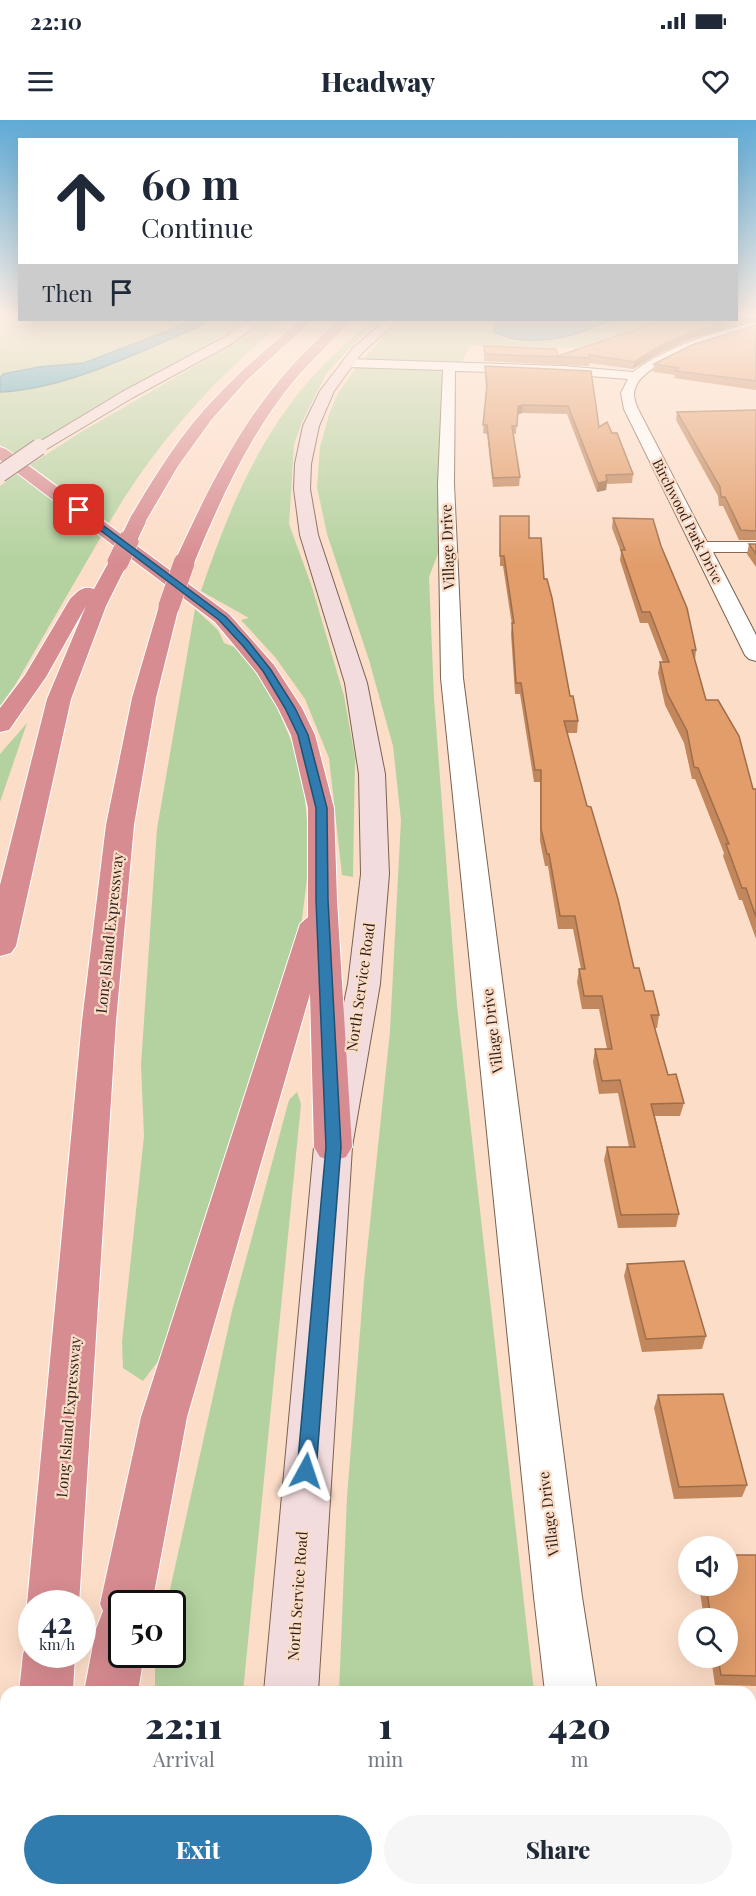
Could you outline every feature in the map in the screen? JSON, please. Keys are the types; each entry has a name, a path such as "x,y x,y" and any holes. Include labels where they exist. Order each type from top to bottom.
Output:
{"highway":[{"path":"0,725 118,562 156,488 195,429 223,398"},
{"name":"Long Island Expressway","path":"54,1590 99,1021 120,825 144,698 184,563 216,489 249,431 274,398"},
{"path":"0,452 222,618 267,670 303,735 321,808 322,900 333,1147"},
{"path":"0,946 59,699 86,604"},
{"path":"129,1590 164,1417 322,900"},
{"path":"46,1686 48,1668"},
{"path":"112,1686 115,1668"}],"main road":[{"path":"0,474 39,447 122,398"},
{"name":"North Service Road","path":"291,1686 333,1147 364,984 375,874 372,774 356,684 309,535 302,489 303,464 311,426 324,398"}],"street":[{"name":"Village Drive","path":"447,398 445,536 452,678 551,1538 570,1686"},
{"name":"Birchwood Park Drive","path":"627,398 630,409 756,655"},
{"path":"702,547 756,547"}],"green space":[{"path":"0,398 115,398 15,456 0,445"},
{"path":"140,398 202,398 147,465 109,523 30,465"},
{"path":"295,398 314,398 294,444 289,524 312,587 344,696 355,758 353,877 342,875 329,758 305,699 275,657 241,620 249,618 201,591 239,492 272,431"},
{"path":"336,398 448,398 445,535 429,577 434,698 457,1005 533,1686 339,1686 347,1497 364,1281 390,1031 401,820 393,746 369,660 327,534 317,487 320,447"},
{"path":"18,473 102,535 15,685 0,706 0,486"},
{"path":"195,609 218,630 224,643 242,650 271,692 302,767 310,854 300,935 163,1355 143,1381 123,1368 122,1342 144,1136 141,1065 157,829"},
{"path":"27,723 0,802 0,754"},
{"path":"297,1092 301,1104 244,1686 155,1686 155,1668 186,1668 186,1590 170,1590 232,1311 289,1100"}],"building":[{"path":"486,398 595,398 599,427 607,422 612,433 617,433 633,474 606,475 607,481 598,483 568,406 523,405 518,406 517,426 512,426 520,477 493,478 487,425 483,425"},
{"path":"756,410 756,531 741,530 725,497 721,497 720,487 677,412"},
{"path":"500,516 529,516 529,538 541,538 544,579 547,579 552,598 570,696 573,696 578,721 564,721 587,806 591,807 618,899 634,968 639,968 645,991 653,991 659,1015 651,1015 668,1075 676,1074 684,1103 651,1104 679,1214 621,1215 607,1147 635,1147 620,1080 602,1081 595,1049 612,1049 602,996 584,996 579,969 585,969 575,916 560,916 549,854 547,854 541,829 541,770 535,770 521,683 516,683 512,623 514,623 504,556 500,556"},
{"path":"613,518 653,519 661,546 687,608 696,650 692,650 706,700 718,700 739,736 753,789 756,789 756,917 746,888 742,888 726,844 729,844 698,768 694,767 687,731 667,693 660,662 669,662 650,612 642,612 621,550 625,550"},
{"path":"749,544 756,544 756,554"},
{"path":"684,1261 706,1336 646,1339 627,1264"},
{"path":"723,1394 747,1485 679,1487 658,1395"},
{"path":"738,1555 756,1555 756,1676 721,1675 720,1668 738,1668 738,1608 709,1608 708,1596 738,1596"}],"route":[{"path":"79,510 222,618 246,644 267,670 303,735 321,808 322,900 333,1147 306,1471"}]}
